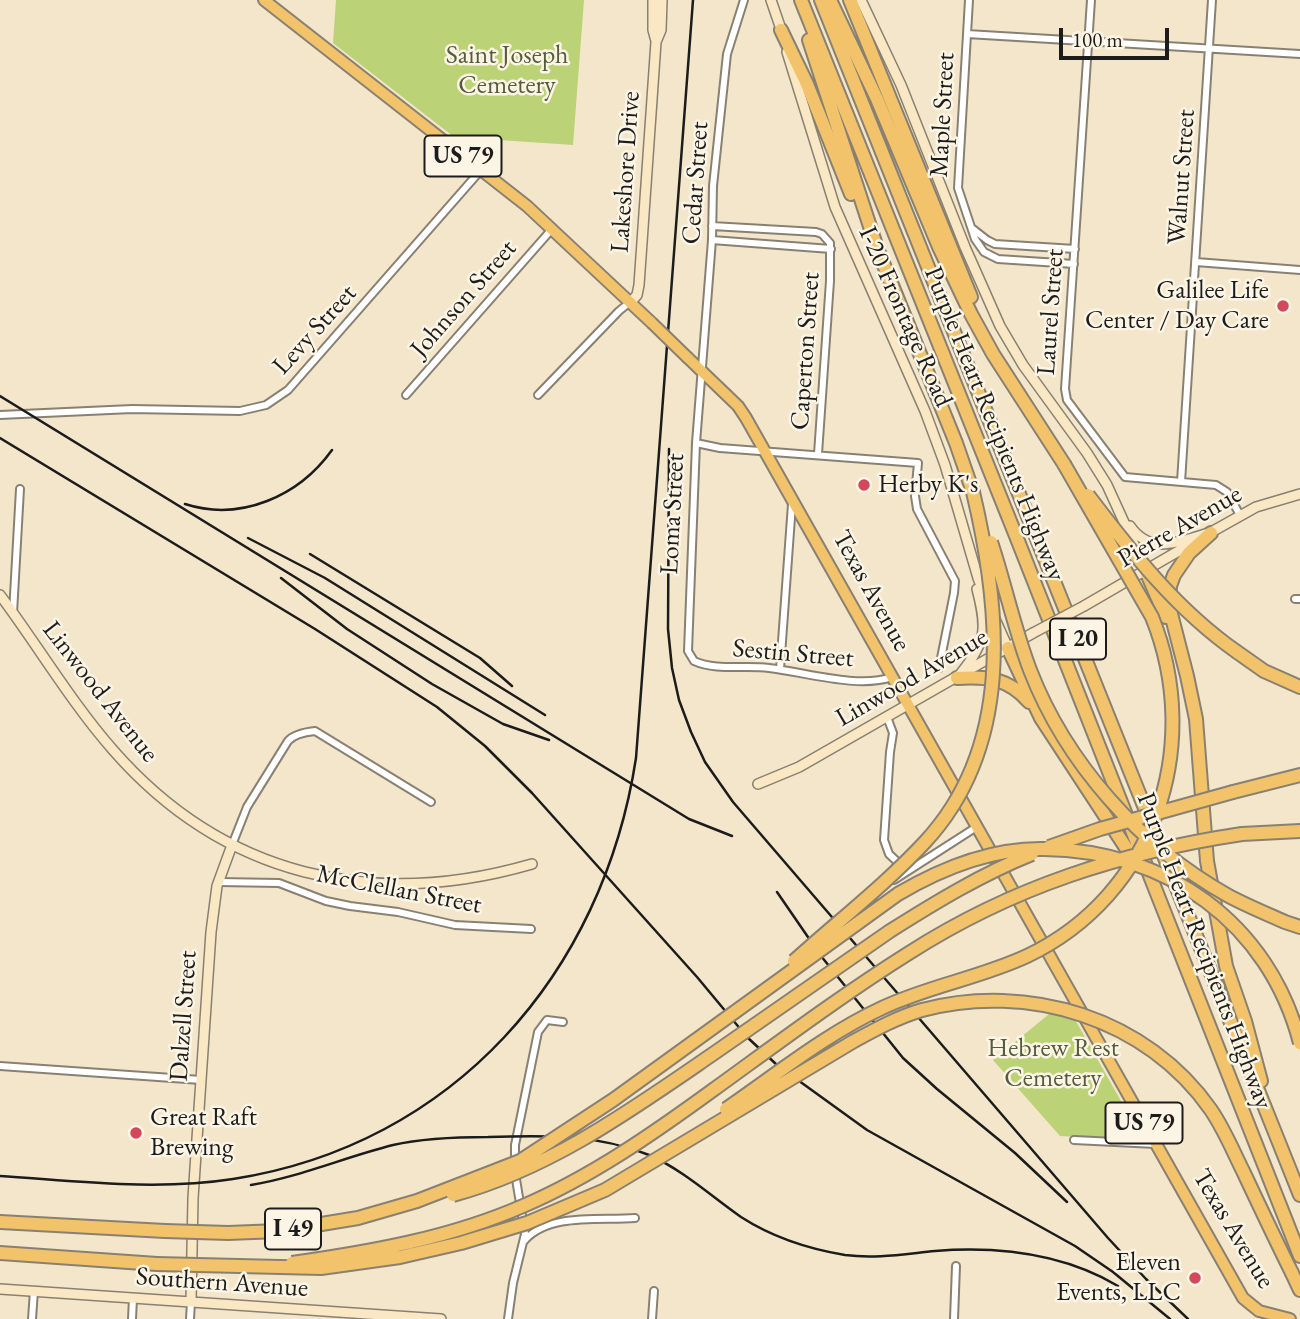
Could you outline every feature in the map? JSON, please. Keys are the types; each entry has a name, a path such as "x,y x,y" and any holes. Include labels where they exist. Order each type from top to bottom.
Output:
{"highway":[{"path":"798,0 877,248 981,510 1030,669 1059,730 1080,762 1143,834 1178,864 1227,895 1285,922 1300,926"},
{"name":"Purple Heart Recipients Highway","path":"798,0 1159,897 1300,1256"},
{"name":"Purple Heart Recipients Highway","path":"821,0 1300,1195"},
{"path":"643,1168 840,1029 886,1006 986,972 1051,943 1091,911 1113,889 1137,855 1154,821 1171,763 1174,711 1171,683 1160,635 1152,617 1064,464 965,303 877,99 830,0"},
{"path":"850,0 973,302 1013,383"},
{"path":"781,30 807,84 853,200 877,248"},
{"path":"1064,464 1125,543 1169,594 1204,627 1237,652 1264,671 1300,687"},
{"path":"750,999 925,842 952,806 975,761 990,710 995,647 990,572 973,492"},
{"path":"1211,533 1181,563 1168,597 1170,616 1196,719 1207,861 1226,966 1245,1021 1273,1128"},
{"path":"1146,571 1179,646"},
{"path":"1008,648 1041,719"},
{"path":"957,678 985,677 1008,684 1026,699 1159,897"},
{"path":"417,1201 443,1198 494,1182 592,1135 890,931 990,873 1074,838 1300,775"},
{"path":"267,1266 439,1236 522,1207 620,1153 910,952 987,909 1046,883 1095,866 1180,844 1242,834 1300,831"},
{"path":"417,1201 520,1161 543,1148 898,894 940,871 980,858 1023,850 1077,851 1123,860 1164,875 1196,893 1221,912 1249,941 1273,975 1289,1009 1300,1043"},
{"path":"267,1266 306,1269 371,1263 461,1243 550,1216 605,1190 854,1041 895,1020 962,1002 991,1000 1035,1002 1086,1015 1145,1045 1180,1074 1220,1124 1300,1290"},
{"name":"I 49","path":"0,1222 251,1233 314,1227 417,1201"},
{"name":"I 49","path":"0,1253 158,1264 267,1266"}],"main road":[{"name":"Texas Avenue","path":"264,0 527,206 631,302 742,411 1243,1298 1255,1309 1286,1318"},
{"name":"Lakeshore Drive","path":"631,302 637,295 639,285 656,42 653,30 653,0"},
{"name":"Lakeshore Drive","path":"656,42 661,30 662,0"},
{"name":"I-20 Frontage Road","path":"771,0 835,207 925,411 945,465 978,578 1008,648"},
{"path":"861,0 901,85 959,232 1000,326 1023,365 1087,453 1136,535 1150,543 1169,545 1211,533"},
{"path":"1111,494 1146,571"},
{"name":"Pierre Avenue","path":"1084,606 1240,515 1272,501 1300,494"},
{"path":"957,678 978,652 985,625 967,543"},
{"name":"Linwood Avenue","path":"0,595 95,727 127,766 175,810 232,845 293,870 380,884 458,881 533,864"},
{"name":"Linwood Avenue","path":"758,784 799,766 1084,606"},
{"name":"Dalzell Street","path":"191,1302 193,1198 211,924 219,881 232,845"},
{"name":"Southern Avenue","path":"0,1289 295,1308 309,1314 441,1319"}],"street":[{"name":"Cedar Street","path":"702,371 712,240 713,179 726,62 744,0"},
{"name":"Maple Street","path":"969,0 958,188 977,244 993,258 1074,264"},
{"name":"Laurel Street","path":"1091,0 1065,389 1067,400 1125,477 1220,486 1227,492 1240,515"},
{"name":"Walnut Street","path":"1181,482 1212,0"},
{"path":"967,34 1300,54"},
{"name":"Levy Street","path":"0,415 132,409 240,411 266,405 288,390 481,170"},
{"path":"712,226 817,232 827,238 831,249 712,240"},
{"name":"Johnson Street","path":"406,395 552,229"},
{"path":"974,229 995,244 1075,250"},
{"name":"Caperton Street","path":"818,454 831,249"},
{"path":"1196,262 1300,270"},
{"path":"538,395 619,310 631,302"},
{"name":"Loma Street","path":"691,659 687,636 702,371"},
{"path":"696,443 715,448 918,463 915,496 917,509 954,581 939,668"},
{"path":"13,613 20,489"},
{"path":"779,669 792,499"},
{"name":"Sestin Street","path":"691,659 706,665 779,669 859,680 892,677"},
{"path":"887,717 893,733 884,840 889,854 907,872"},
{"path":"232,845 247,807 288,741 304,732 315,731 431,802"},
{"path":"880,889 978,826"},
{"name":"McClellan Street","path":"219,881 279,883 326,901 398,912 455,925 531,929"},
{"path":"508,1319 523,1243 523,1220 515,1182 515,1145 521,1110 538,1032 547,1020 563,1022"},
{"path":"0,1066 201,1080"},
{"path":"1074,1140 1156,1144"},
{"path":"523,1243 530,1234 539,1229 577,1219 635,1218"},
{"path":"954,1319 956,1266"},
{"path":"32,1319 34,1291"},
{"path":"652,1319 654,1291"},
{"path":"132,1319 133,1298"},
{"name":"Dalzell Street","path":"190,1319 191,1302"},
{"path":"295,1308 295,1319"}],"green space":[{"name":"Saint Joseph Cemetery","path":"336,0 584,0 573,145 454,137 333,43"},
{"name":"Hebrew Rest Cemetery","path":"1054,1010 1073,1016 1143,1140 1060,1136 993,1060"}],"railway":[{"path":"0,1176 116,1184 204,1183 233,1179 312,1160 384,1129 448,1088 505,1037 552,977 590,910 618,837 636,758 693,0"},
{"path":"0,396 689,819 732,836"},
{"path":"0,438 315,629 437,707 485,746 532,793 697,977 747,1037 777,1065 867,1130 1075,1246 1113,1272 1170,1319"},
{"path":"669,449 668,629 672,668 679,700 705,762 733,802 1108,1238 1188,1319"},
{"path":"185,504 227,510 267,501 303,480 332,450"},
{"path":"248,538 325,578 545,715"},
{"path":"310,554 480,658 512,686"},
{"path":"281,578 347,629 432,684 503,724 549,740"},
{"path":"777,892 821,956 903,1058 1015,1153 1067,1202"},
{"path":"251,1185 416,1141 570,1137 610,1143 649,1155 685,1176 741,1217 804,1246 845,1255 867,1256 959,1250 1030,1254 1075,1266 1118,1286"}],"place":[{"name":"Galilee Life Center / Day Care","path":"1283,306"},
{"name":"Herby K's","path":"864,485"},
{"name":"Great Raft Brewing","path":"136,1133"},
{"name":"Eleven Events, LLC","path":"1195,1278"}]}
